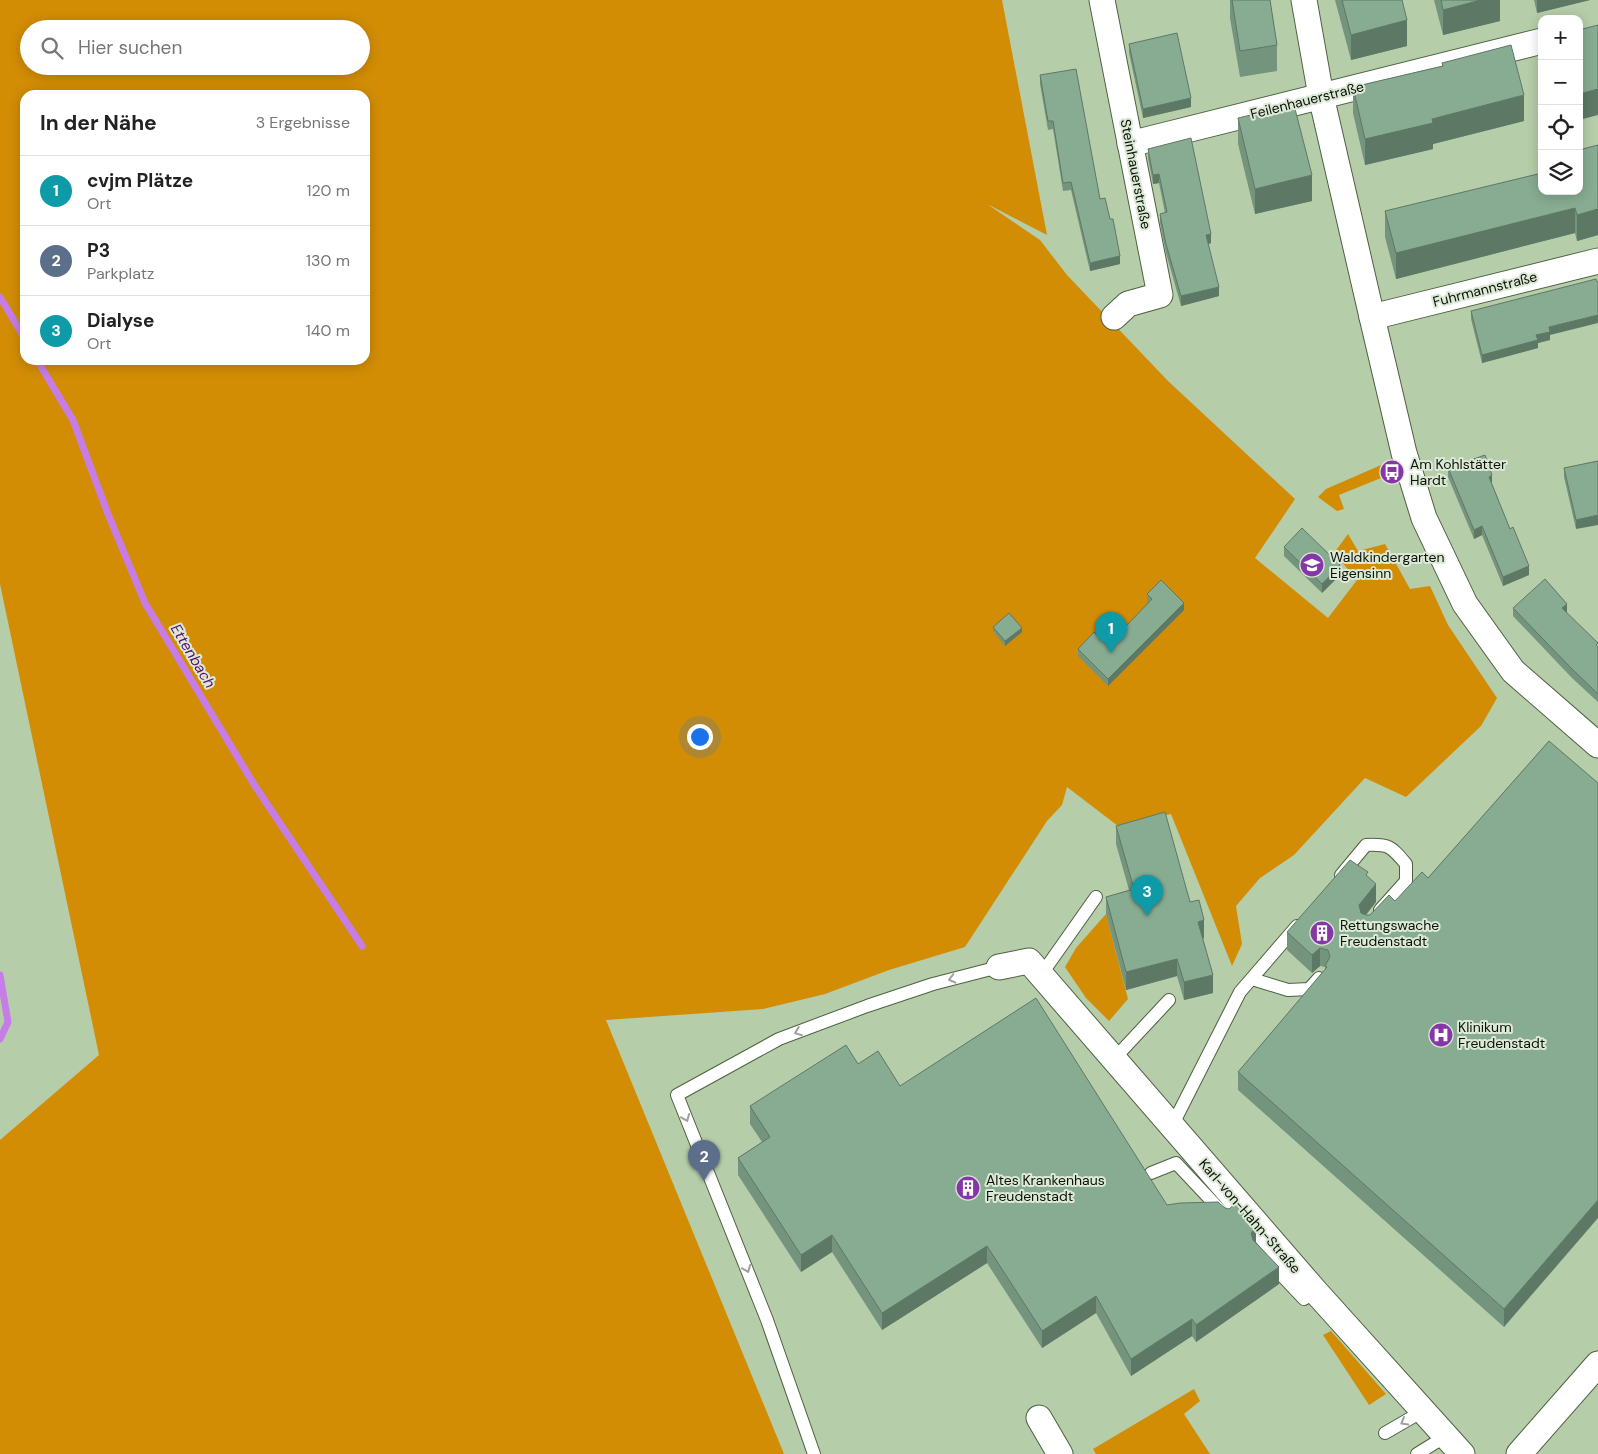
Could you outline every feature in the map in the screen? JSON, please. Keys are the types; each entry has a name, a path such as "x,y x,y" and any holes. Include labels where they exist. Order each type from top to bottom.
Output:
{"street":[{"name":"Steinhauerstraße","path":"1102,0 1160,296 1128,304 1114,317"},
{"path":"1304,0 1322,96 1372,317 1404,453 1424,518 1465,604 1513,672 1598,745"},
{"name":"Feilenhauerstraße","path":"1130,144 1538,42"},
{"name":"Fuhrmannstraße","path":"1372,317 1598,261"},
{"name":"Karl-von-Hahn-Straße","path":"999,967 1029,961 1315,1291 1454,1445"},
{"path":"1519,1454 1598,1364"},
{"path":"1039,1418 1060,1454"}],"lane":[{"path":"1334,882 1366,846 1384,844 1396,852 1406,864 1406,881 1369,922"},
{"path":"1041,975 1096,897"},
{"path":"1172,1126 1240,992 1302,920"},
{"path":"814,1454 767,1320 677,1095 779,1039 867,1006 934,984 999,967"},
{"path":"1252,979 1288,990 1309,989 1322,974"},
{"path":"1114,1059 1169,1000"},
{"path":"1151,1173 1176,1163 1228,1218"},
{"path":"1259,1252 1304,1299 1315,1291"},
{"path":"1385,1433 1423,1411"},
{"path":"1416,1454 1454,1445"}],"shaded area":[{"path":"0,0 1002,0 1047,235 987,204 1040,240 1067,275 1168,381 1295,499 1255,558 1328,618 1357,580 1334,553 1348,534 1358,551 1385,544 1410,589 1430,586 1448,625 1497,698 1481,726 1406,797 1365,778 1294,855 1260,878 1236,906 1242,944 1232,966 1171,814 1118,826 1067,787 1062,805 1047,821 965,947 889,970 825,994 763,1009 606,1020 784,1454 0,1454 0,1140 99,1055 0,584"},
{"path":"1388,462 1391,474 1339,495 1344,509 1337,511 1318,497 1326,489"},
{"path":"1106,914 1128,999 1109,1021 1086,998 1065,967 1076,948"},
{"path":"1331,1331 1386,1394 1369,1405 1323,1335"},
{"path":"1194,1389 1200,1401 1184,1414 1210,1454 1096,1454 1093,1449"}],"building":[{"path":"1232,0 1270,0 1277,45 1240,51"},
{"path":"1342,0 1402,0 1407,20 1351,35"},
{"path":"1441,0 1481,0 1443,10"},
{"path":"1598,25 1598,89 1583,93 1583,60 1583,29"},
{"path":"1177,33 1191,98 1143,109 1129,44"},
{"path":"1511,45 1524,95 1432,119 1433,123 1365,139 1353,87 1443,66 1442,63"},
{"path":"1076,69 1100,199 1105,198 1110,219 1113,219 1120,256 1090,263 1071,182 1063,183 1053,121 1048,121 1040,75"},
{"path":"1294,105 1312,175 1255,189 1238,118"},
{"path":"1191,138 1211,234 1206,235 1219,287 1181,296 1166,244 1160,214 1167,212 1159,174 1153,175 1148,149"},
{"path":"1598,145 1598,209 1577,215 1575,208 1396,253 1385,211 1538,174 1538,195 1583,195 1583,149"},
{"path":"1596,279 1598,283 1598,315 1549,327 1550,332 1536,335 1538,340 1482,355 1471,311"},
{"path":"1485,455 1492,475 1489,477 1510,529 1513,527 1529,566 1503,577 1482,526 1474,530 1448,468"},
{"path":"1598,461 1598,515 1576,520 1564,468"},
{"name":"Waldkindergarten Eigensinn","path":"1302,528 1340,565 1322,584 1284,547"},
{"path":"1545,579 1567,604 1562,608 1598,643 1596,645 1598,647 1598,694 1513,608"},
{"path":"1161,580 1184,603 1108,679 1078,649 1094,632 1098,636 1118,617 1126,626 1152,599 1147,594"},
{"path":"1009,613 1022,628 1005,641 993,627"},
{"name":"Klinikum Freudenstadt","path":"1549,741 1598,783 1598,1200 1504,1309 1238,1072 1327,967 1325,966 1330,957 1328,950 1320,948 1312,955 1287,932 1350,860 1368,872 1366,875 1376,884 1359,905 1361,913 1370,915 1389,895 1395,901 1422,872 1428,878"},
{"path":"1165,812 1190,902 1199,900 1204,920 1198,922 1213,975 1184,982 1177,959 1126,972 1106,897 1134,889 1116,826"},
{"name":"Altes Krankenhaus Freudenstadt","path":"1036,998 1167,1205 1218,1202 1229,1209 1235,1204 1256,1227 1251,1233 1253,1240 1279,1267 1196,1325 1192,1319 1131,1359 1096,1296 1042,1331 987,1246 882,1313 832,1235 801,1255 738,1158 770,1137 750,1106 846,1045 858,1064 878,1051 900,1086"}],"waterway":[{"name":"Ettenbach","path":"0,297 20,331"},
{"name":"Ettenbach","path":"40,365 73,420 108,514 145,603 255,786 362,946"},
{"path":"0,975 8,1022 0,1039"}],"place":[{"name":"Am Kohlstätter Hardt","path":"1392,472"},
{"name":"Waldkindergarten Eigensinn","path":"1312,565"},
{"name":"cvjm Plätze","path":"1111,653"},
{"name":"Dialyse","path":"1147,916"},
{"name":"Rettungswache Freudenstadt","path":"1322,933"},
{"name":"Klinikum Freudenstadt","path":"1441,1035"},
{"name":"P3","path":"704,1181"},
{"name":"Altes Krankenhaus Freudenstadt","path":"968,1188"}]}
